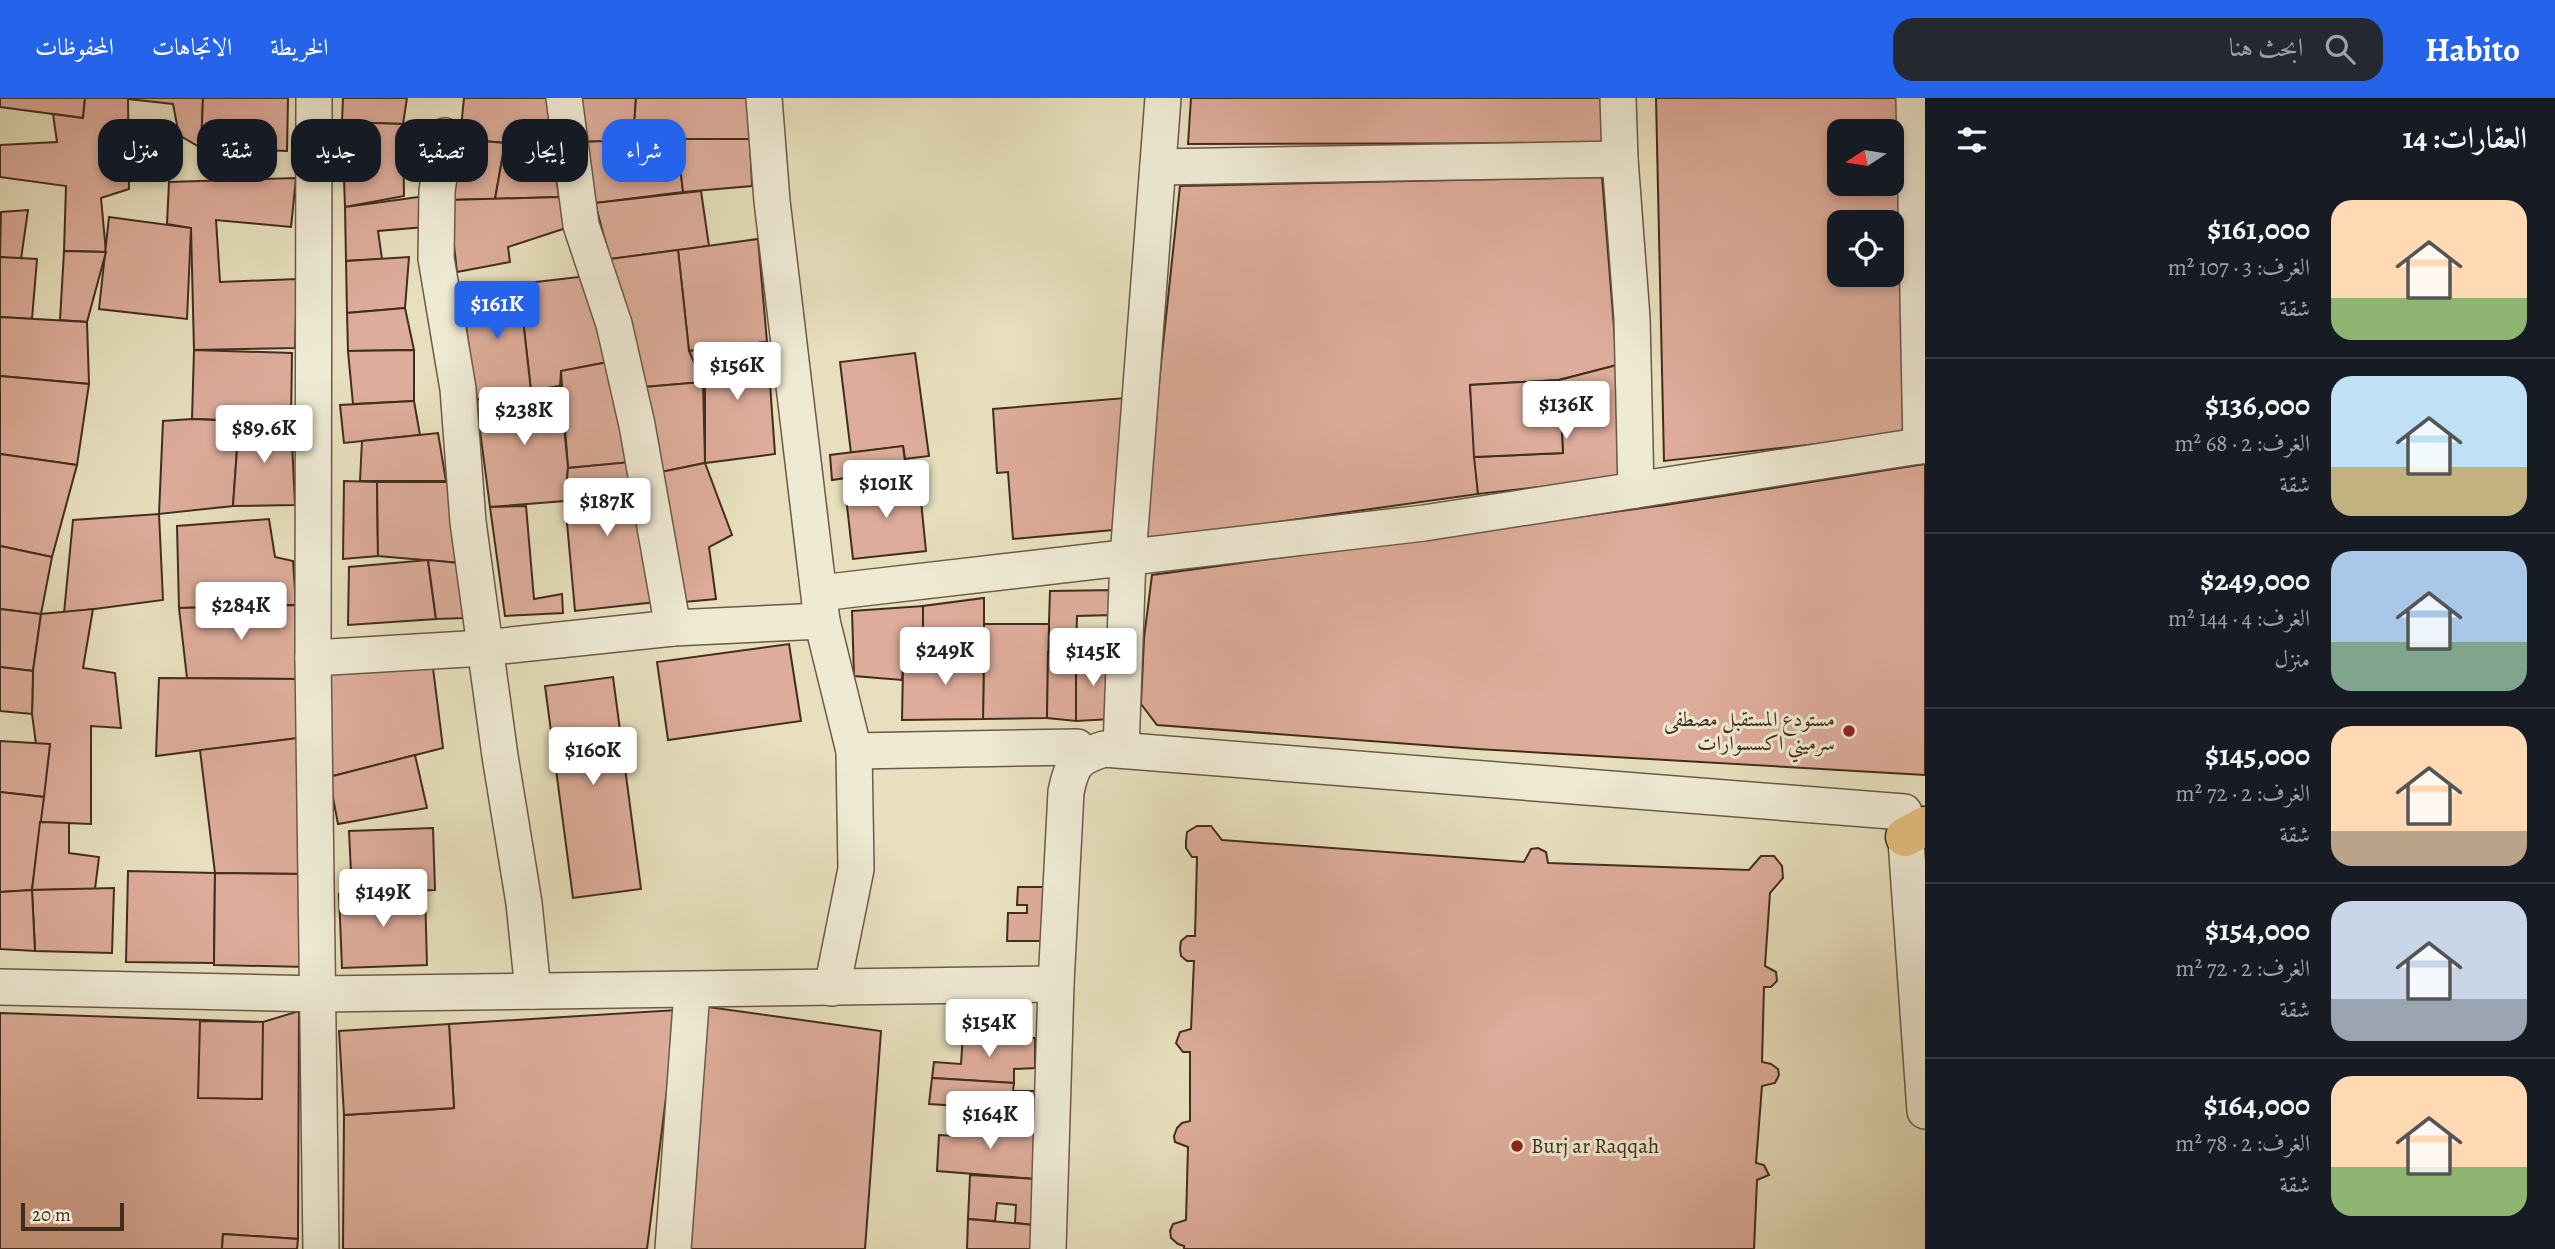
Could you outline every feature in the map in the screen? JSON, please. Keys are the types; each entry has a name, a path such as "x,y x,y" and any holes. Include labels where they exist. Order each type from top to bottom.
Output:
{"street":[{"path":"314,98 313,658 321,1249"},
{"path":"564,98 581,225 614,324 637,425 673,628"},
{"path":"764,98 772,201 821,607 854,751 856,869 832,988"},
{"path":"1121,749 1128,557 1163,98"},
{"path":"1618,98 1632,318 1636,490"},
{"path":"313,658 484,648 673,628 1128,557 1424,523 1923,446 1914,98"},
{"path":"1158,167 1620,159"},
{"path":"438,182 436,258 458,389 468,522 484,648 524,903 533,991"},
{"path":"854,751 1077,747 1084,755"},
{"path":"1048,1249 1056,984 1066,792 1071,770 1084,755 1104,749 1904,812 1918,836 1925,1111"},
{"path":"0,987 319,994 1056,984"},
{"path":"673,1249 692,991"}],"building":[{"path":"0,98 85,98 83,118 0,107"},
{"path":"85,98 203,98 202,119 197,119 197,146 183,137 183,119 176,119 173,104 128,99 128,119 98,119 98,182 129,182 129,189 101,198 106,252 64,251 66,186 0,177 0,145 57,142 53,114 83,118"},
{"path":"203,98 288,98 287,151 277,151 277,119 202,119"},
{"path":"343,98 407,98 404,119 395,119 395,124 381,123 381,119 342,119"},
{"path":"464,98 551,98 551,119 502,119 502,143 488,141 488,119 462,119"},
{"path":"574,98 636,98 635,119 602,119 602,142 588,142 588,119 575,119"},
{"path":"636,98 747,98 750,139 686,140 686,119 635,119"},
{"path":"1191,98 1603,98 1603,143 1188,144"},
{"path":"1656,98 1899,98 1900,119 1827,119 1827,196 1901,196 1902,210 1827,210 1827,287 1904,287 1907,434 1664,461"},
{"path":"381,123 395,124 395,182 404,182 404,196 345,207 344,182 381,182"},
{"path":"686,139 750,139 752,186 683,192 682,182 686,182"},
{"path":"488,141 502,143 502,160 495,199 449,200 452,182 488,182"},
{"path":"602,141 602,182 682,182 683,192 595,203 588,181 588,142"},
{"path":"502,160 502,182 557,182 559,197 495,199"},
{"path":"1602,177 1617,365 1559,380 1470,385 1478,494 1142,541 1180,186"},
{"path":"291,178 291,182 296,182 291,227 216,220 220,282 297,279 295,348 194,350 191,228 167,224 169,182 277,182 277,179"},
{"path":"701,191 709,246 610,259 595,203"},
{"path":"426,196 425,227 378,231 382,259 346,261 345,207"},
{"path":"559,197 566,228 508,247 510,262 457,272 449,200"},
{"path":"28,210 21,259 0,257 1,212"},
{"path":"109,217 191,228 187,319 99,309"},
{"path":"758,239 767,342 689,351 678,250"},
{"path":"678,250 689,351 705,349 703,382 644,387 610,259"},
{"path":"64,251 106,252 87,322 60,320"},
{"path":"0,257 37,259 32,319 0,317"},
{"path":"409,257 405,308 347,313 346,261"},
{"path":"587,276 608,362 561,371 560,386 531,391 519,284"},
{"path":"519,284 531,391 476,400 461,290"},
{"path":"405,308 414,350 348,351 347,313"},
{"path":"0,317 87,322 89,384 0,376"},
{"path":"767,342 775,454 705,463 705,349"},
{"path":"705,349 703,382 689,351"},
{"path":"194,350 292,353 291,422 192,419"},
{"path":"414,350 414,401 353,404 348,351"},
{"path":"915,353 929,456 905,459 903,446 851,453 840,362"},
{"path":"608,362 631,462 568,468 561,371"},
{"path":"1617,365 1618,478 1478,494 1474,457 1563,453 1559,380"},
{"path":"0,376 89,384 77,465 0,454"},
{"path":"1559,380 1563,453 1474,457 1470,385"},
{"path":"703,382 705,463 656,473 644,387"},
{"path":"560,386 568,468 565,501 490,507 476,400"},
{"path":"1125,398 1113,530 1013,539 1008,472 997,473 993,409"},
{"path":"414,401 420,435 344,443 340,405"},
{"path":"163,421 239,421 233,506 159,514"},
{"path":"239,421 291,422 295,505 233,506"},
{"path":"438,433 446,481 360,481 362,441"},
{"path":"903,446 906,469 832,480 830,455"},
{"path":"0,454 77,465 52,557 0,546"},
{"path":"631,462 656,602 575,611 565,501 568,468"},
{"path":"705,463 732,535 709,547 716,599 684,602 656,473"},
{"path":"1925,464 1925,775 1477,749 1157,725 1141,704 1144,638 1152,575 1665,505"},
{"path":"344,481 377,482 378,556 343,559"},
{"path":"919,481 926,551 853,559 845,488"},
{"path":"377,482 455,482 459,563 378,556"},
{"path":"526,506 534,599 562,594 563,613 505,616 490,507"},
{"path":"159,514 163,600 64,613 73,520"},
{"path":"269,519 275,557 293,561 296,605 179,608 177,526"},
{"path":"0,546 52,557 41,614 0,609"},
{"path":"428,560 436,619 348,625 349,567"},
{"path":"428,560 459,563 465,618 436,619"},
{"path":"1115,590 1114,615 1077,616 1076,654 1048,652 1050,591"},
{"path":"984,598 984,652 922,652 923,606"},
{"path":"296,605 299,679 187,678 179,608"},
{"path":"923,606 923,666 903,668 902,680 854,676 852,611"},
{"path":"0,609 41,614 33,671 0,667"},
{"path":"93,609 83,668 115,673 121,728 91,726 91,824 40,822 50,744 36,744 32,714 33,671 41,614"},
{"path":"984,624 1049,624 1047,718 983,719"},
{"path":"789,644 801,721 668,740 657,662"},
{"path":"922,652 984,652 983,719 902,720 903,668 923,666"},
{"path":"1048,652 1076,654 1076,721 1047,718"},
{"path":"1076,654 1111,659 1112,719 1076,721"},
{"path":"432,660 443,748 329,777 330,673"},
{"path":"0,667 33,671 32,714 0,711"},
{"path":"613,677 641,889 573,898 545,686"},
{"path":"159,678 299,679 298,738 156,756"},
{"path":"298,738 308,874 215,873 200,750"},
{"path":"0,741 50,744 44,797 0,792"},
{"path":"415,755 427,808 338,824 329,777"},
{"path":"0,792 44,797 32,890 0,892"},
{"path":"40,822 69,823 69,853 99,857 95,889 32,890"},
{"path":"1197,826 1211,826 1222,840 1524,862 1531,849 1538,848 1546,852 1548,863 1749,870 1761,856 1774,856 1782,866 1783,878 1770,893 1765,966 1776,972 1777,981 1771,987 1764,987 1762,1062 1778,1069 1779,1075 1775,1083 1762,1086 1756,1163 1764,1165 1769,1175 1757,1180 1754,1249 1184,1249 1184,1246 1171,1238 1170,1231 1173,1224 1186,1220 1188,1147 1175,1142 1174,1136 1182,1123 1190,1121 1190,1052 1183,1052 1176,1043 1180,1032 1191,1029 1194,961 1187,961 1181,956 1180,948 1181,941 1187,936 1195,936 1197,857 1192,857 1186,848 1186,841 1187,832"},
{"path":"433,828 435,890 352,893 349,831"},
{"path":"128,871 215,873 214,963 126,962"},
{"path":"215,873 308,874 307,967 214,965"},
{"path":"1018,887 1044,887 1043,941 1007,941 1008,913 1027,913 1027,905 1017,905"},
{"path":"114,888 112,953 35,951 32,890"},
{"path":"32,890 35,951 0,949 0,892"},
{"path":"425,891 427,965 342,968 339,894"},
{"path":"701,1006 881,1031 865,1249 683,1249"},
{"path":"677,1010 647,1249 343,1249 344,1115 454,1108 449,1024"},
{"path":"299,1011 298,1239 223,1234 222,1249 0,1249 0,1013 263,1022"},
{"path":"200,1021 263,1022 262,1099 198,1098"},
{"path":"449,1024 454,1108 344,1115 339,1031"},
{"path":"963,1034 1035,1038 1035,1068 1014,1069 1014,1083 932,1078 934,1062 961,1064"},
{"path":"932,1078 1014,1083 1013,1091 1040,1091 1039,1127 958,1122 960,1106 929,1104"},
{"path":"958,1122 1039,1127 1035,1179 937,1171 939,1135 958,1136"},
{"path":"970,1175 1035,1179 1034,1225 1015,1223 1016,1205 997,1203 995,1221 968,1219"},
{"path":"968,1219 1034,1225 1032,1249 967,1249"},
{"path":"223,1234 298,1239 297,1249 222,1249"}],"place":[{"name":"مستودع المستقبل مصطفى سرميني اكسسوارات","path":"1849,731"},
{"name":"Burj ar Raqqah","path":"1517,1146"}]}
